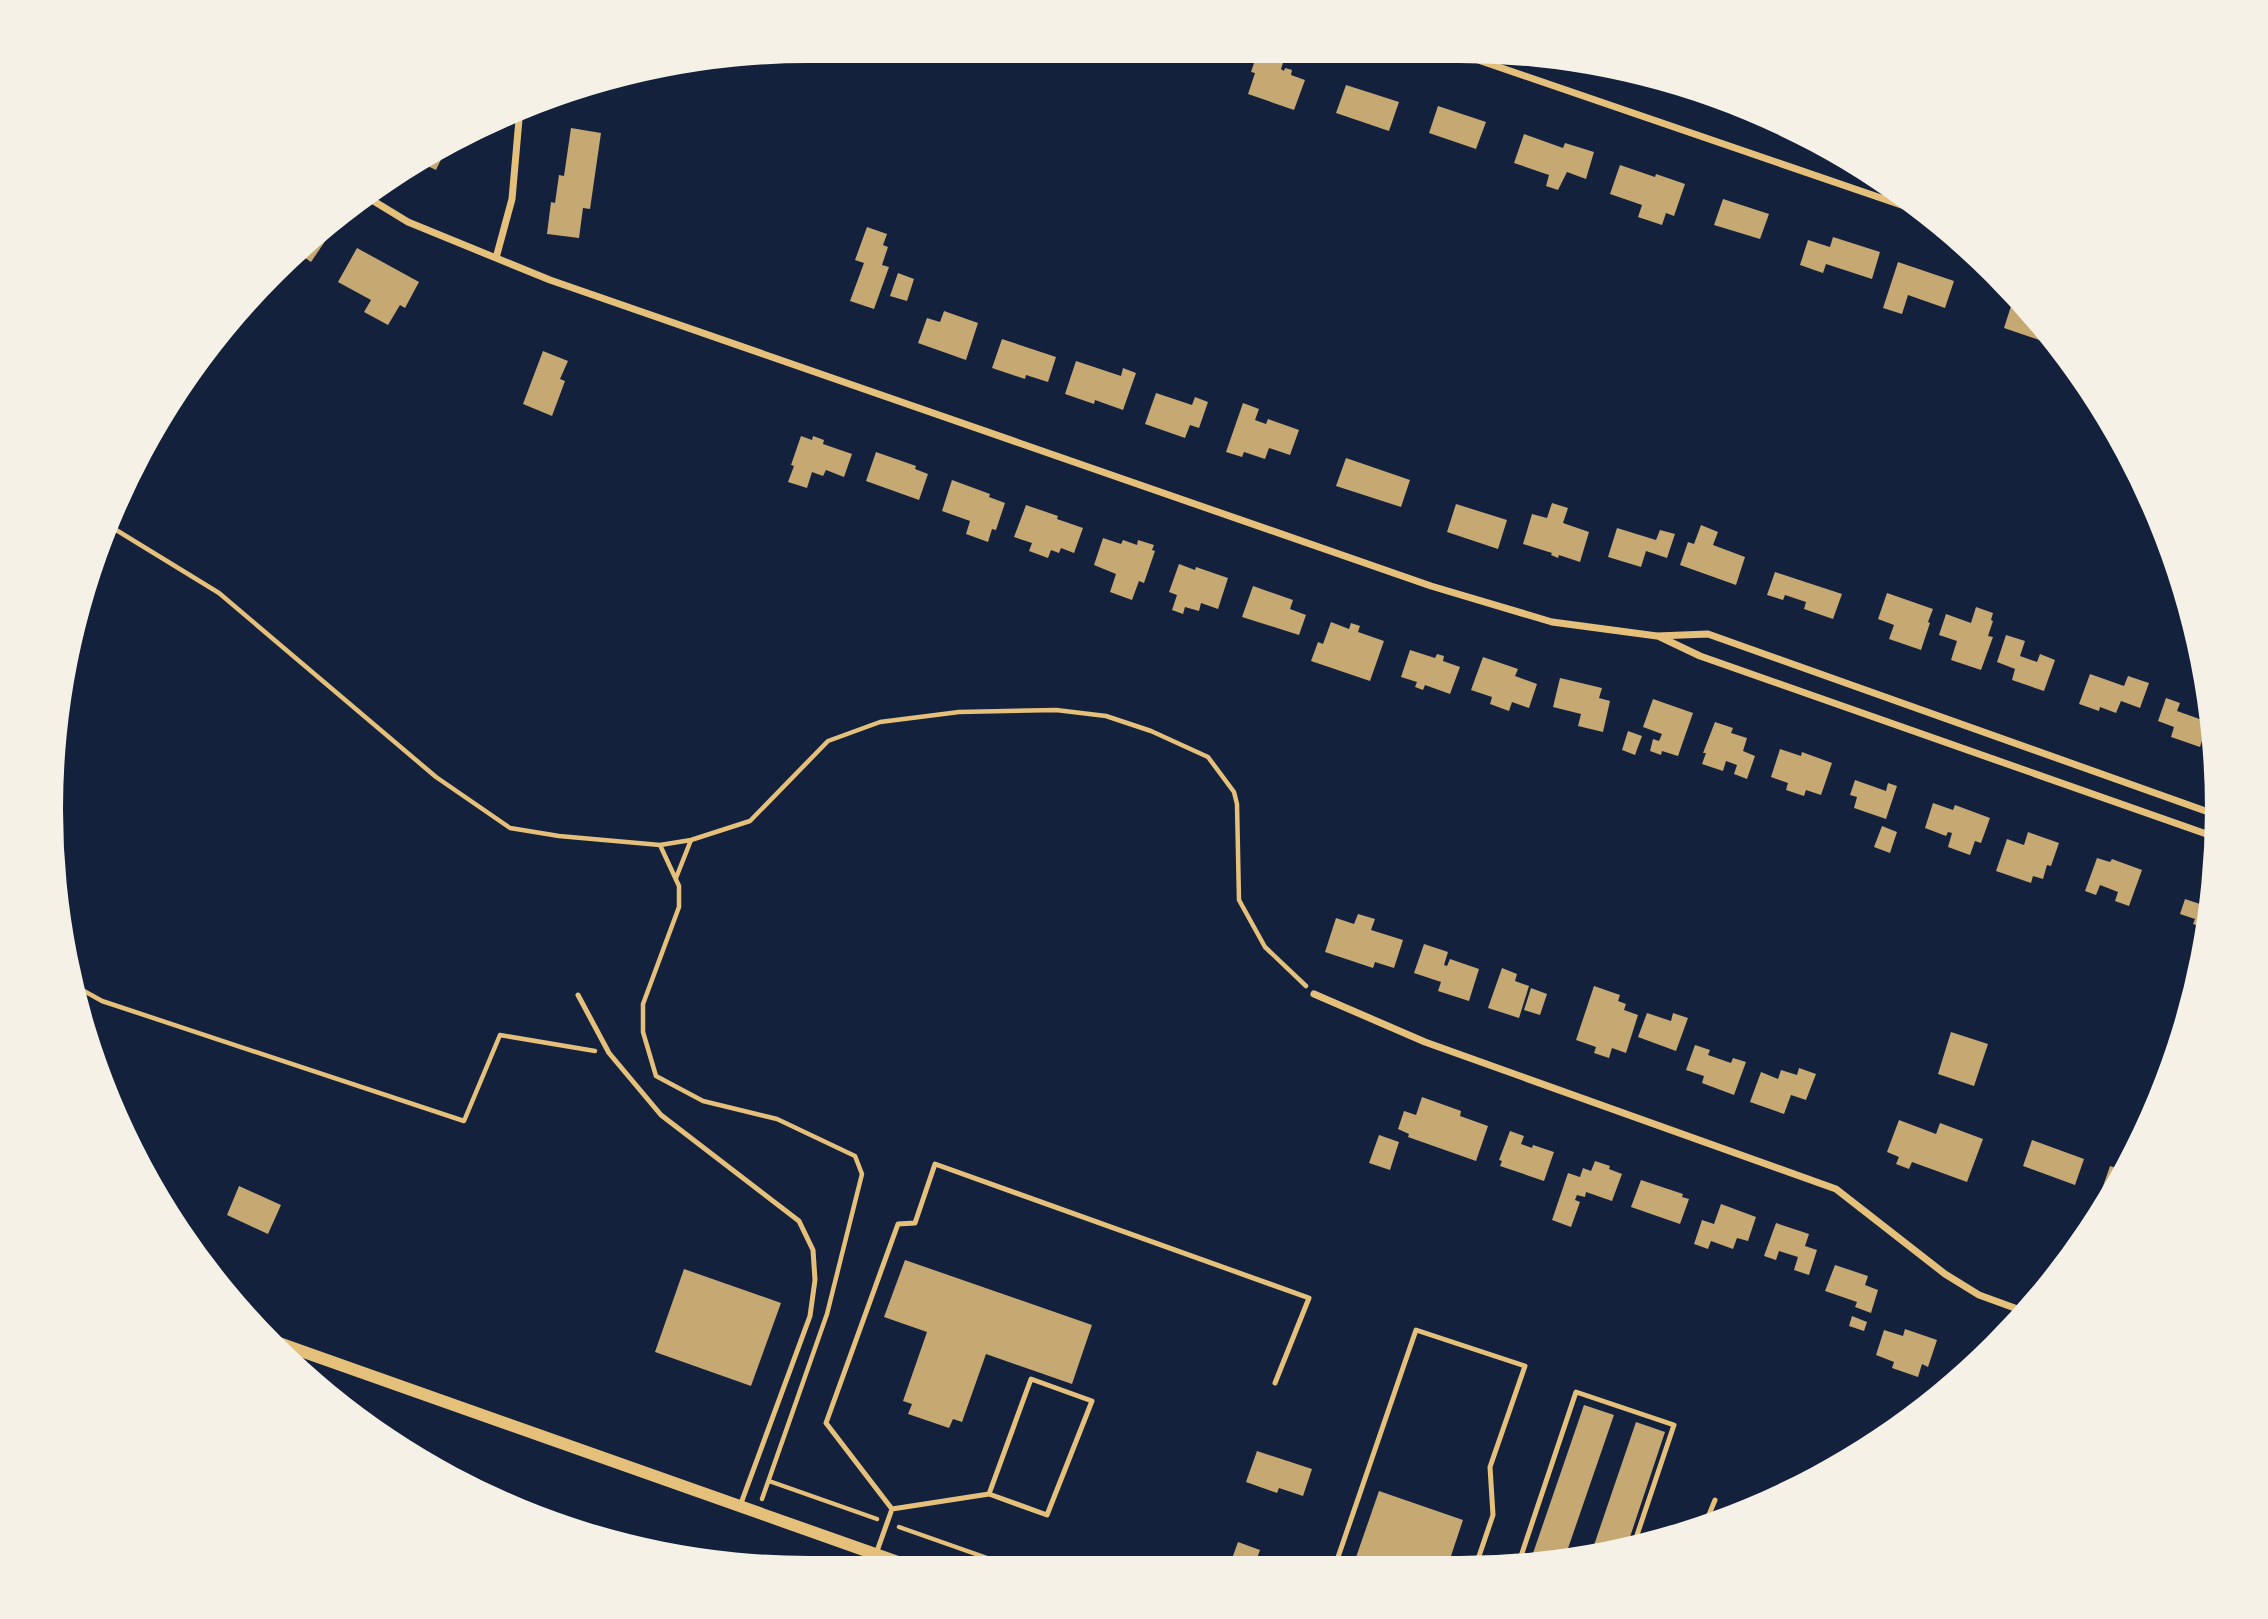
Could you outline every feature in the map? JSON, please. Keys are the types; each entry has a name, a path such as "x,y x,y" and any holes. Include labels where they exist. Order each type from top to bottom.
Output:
{"street":[{"path":"1491,64 1890,201"},
{"path":"496,258 512,199 519,122"},
{"path":"376,202 408,222 576,289 1430,586 1552,622 1657,636 1708,634 2205,811"},
{"path":"1657,636 1700,656 2204,833"},
{"path":"1314,994 1425,1042 1836,1189 1945,1273 1979,1295 2014,1308"},
{"path":"294,1348 740,1506 864,1556"}],"lane":[{"path":"578,995 609,1054 661,1115 799,1221 813,1250 815,1280 810,1316 740,1506"},
{"path":"892,1509 827,1423 898,1224 915,1223 935,1164 1308,1298 1275,1383"},
{"path":"1338,1556 1416,1330 1525,1366 1490,1467 1493,1515 1479,1555"},
{"path":"892,1509 989,1494 1047,1515 1092,1401 1031,1379 989,1494"},
{"path":"1522,1553 1576,1392 1674,1425 1637,1534"},
{"path":"1710,1511 1715,1500"},
{"path":"875,1556 892,1509"}],"path":[{"path":"117,531 219,593 436,777 510,828 559,836 660,845 691,840 750,821 828,741 880,722 959,712 1056,710 1106,716 1151,731 1208,757 1234,792 1237,804 1239,900 1265,947 1314,994"},
{"path":"675,879 691,840"},
{"path":"85,992 102,1001 464,1121 500,1035 609,1054"}],"building":[{"path":"1254,63 1283,63 1281,69 1292,70 1291,75 1305,80 1294,110 1248,94 1255,73 1251,72"},
{"path":"1346,85 1399,102 1389,131 1336,113"},
{"path":"1438,106 1486,122 1476,149 1429,133"},
{"path":"571,128 601,133 590,209 583,208 579,238 547,234 551,202 555,203 559,175 564,176"},
{"path":"1524,134 1563,148 1565,143 1594,152 1586,179 1567,172 1558,190 1546,186 1549,175 1514,163"},
{"path":"440,161 436,170 430,167"},
{"path":"1620,165 1685,184 1674,216 1666,213 1662,225 1638,217 1642,205 1610,194"},
{"path":"1723,199 1769,214 1760,239 1714,225"},
{"path":"867,227 887,234 883,245 888,247 882,265 889,267 874,309 850,301 864,263 855,260"},
{"path":"1833,237 1880,252 1872,279 1826,264 1823,273 1800,265 1808,240 1830,247"},
{"path":"325,242 311,262 306,259"},
{"path":"357,248 419,282 405,308 400,305 388,325 364,312 371,300 338,282"},
{"path":"1898,262 1954,281 1945,308 1908,295 1902,314 1883,308"},
{"path":"898,273 914,279 907,301 890,296"},
{"path":"2011,307 2039,340 2004,328"},
{"path":"944,311 978,323 966,360 918,343 927,318 940,322"},
{"path":"1002,339 1056,357 1048,382 1026,375 1025,379 992,368"},
{"path":"543,351 568,361 560,379 565,381 552,416 523,404"},
{"path":"1076,361 1121,376 1123,368 1136,373 1123,410 1095,400 1094,404 1065,394"},
{"path":"1156,393 1192,405 1195,397 1208,402 1199,428 1190,425 1185,438 1145,424"},
{"path":"1243,403 1259,409 1255,420 1266,424 1268,419 1299,430 1290,455 1269,448 1265,459 1244,452 1242,457 1226,452"},
{"path":"801,436 812,440 813,436 824,440 823,444 852,454 844,477 826,470 823,476 812,472 807,488 788,482"},
{"path":"876,452 916,466 915,469 928,474 919,500 866,481"},
{"path":"1346,458 1410,480 1401,507 1336,486"},
{"path":"952,480 990,494 989,497 1005,503 996,530 992,529 988,542 966,534 970,521 942,511"},
{"path":"1552,503 1568,508 1563,523 1589,532 1580,562 1559,555 1558,558 1551,555 1552,553 1523,544 1532,514 1547,518"},
{"path":"1456,504 1507,520 1498,549 1447,532"},
{"path":"1026,505 1083,528 1074,553 1061,548 1059,553 1051,550 1048,558 1029,551 1032,543 1014,537"},
{"path":"1701,525 1718,532 1713,545 1745,557 1736,585 1680,565 1688,542 1694,544"},
{"path":"1617,528 1656,540 1660,530 1675,534 1667,558 1646,551 1641,567 1608,557"},
{"path":"1103,538 1121,544 1123,540 1137,545 1138,540 1154,545 1152,550 1155,551 1144,583 1139,581 1132,600 1110,592 1116,574 1094,565"},
{"path":"1179,564 1228,578 1218,609 1201,603 1199,611 1185,607 1183,614 1172,610 1177,595 1169,592"},
{"path":"1775,572 1842,594 1833,619 1804,609 1806,602 1785,595 1783,600 1767,595"},
{"path":"1253,586 1293,600 1290,609 1306,615 1299,635 1242,617"},
{"path":"1887,593 1933,609 1921,650 1889,639 1894,625 1878,619"},
{"path":"1976,607 1993,613 1988,636 1993,637 1981,670 1951,660 1957,641 1939,635 1946,614 1971,623"},
{"path":"1331,622 1349,629 1351,623 1360,626 1358,632 1384,641 1370,681 1311,661 1318,642 1323,644"},
{"path":"2006,635 2025,641 2020,656 2037,662 2040,654 2055,660 2044,691 2012,680 2015,669 1997,662"},
{"path":"1410,650 1435,658 1437,654 1444,656 1443,661 1460,667 1450,694 1425,685 1423,690 1415,687 1417,682 1401,677"},
{"path":"1483,657 1518,669 1515,676 1537,684 1529,708 1512,702 1509,711 1490,704 1492,697 1471,690"},
{"path":"2090,674 2124,686 2128,676 2149,683 2140,708 2121,701 2116,713 2079,704"},
{"path":"1560,678 1602,688 1599,698 1610,701 1603,732 1578,726 1581,714 1553,707"},
{"path":"2166,698 2180,703 2177,711 2200,719 2200,747 2171,737 2174,727 2158,721"},
{"path":"1653,699 1693,713 1678,756 1662,751 1661,755 1650,751 1653,739 1659,741 1662,734 1643,727"},
{"path":"1715,722 1733,728 1731,733 1747,738 1743,751 1755,756 1747,779 1734,774 1737,765 1726,761 1723,771 1702,764 1706,753 1703,753"},
{"path":"1628,731 1642,736 1635,755 1622,750"},
{"path":"1780,749 1801,756 1802,752 1832,763 1821,795 1806,790 1804,796 1786,790 1788,783 1771,777"},
{"path":"1855,780 1886,791 1888,783 1897,786 1886,819 1854,808 1857,797 1850,795"},
{"path":"1933,803 1953,810 1955,805 1990,818 1981,843 1975,841 1970,855 1948,847 1952,833 1948,832 1946,836 1925,828"},
{"path":"1882,826 1897,832 1890,853 1874,847"},
{"path":"2028,832 2059,843 2043,879 2033,876 2031,883 1996,871 2007,839 2024,845"},
{"path":"2097,858 2110,862 2112,859 2142,870 2129,906 2115,901 2118,892 2100,885 2096,895 2085,891"},
{"path":"2185,899 2199,904 2196,925 2193,924 2195,919 2180,914"},
{"path":"1358,914 1375,919 1371,930 1403,940 1394,968 1375,962 1373,968 1325,952 1336,918 1354,924"},
{"path":"1424,944 1448,952 1444,965 1447,966 1450,959 1479,969 1469,1001 1438,991 1441,982 1414,973"},
{"path":"1502,968 1517,974 1515,981 1529,986 1519,1018 1488,1008"},
{"path":"1594,986 1620,995 1618,1001 1626,1004 1624,1010 1638,1015 1626,1053 1612,1048 1609,1058 1594,1053 1596,1047 1576,1040"},
{"path":"1531,988 1547,994 1540,1015 1524,1010"},
{"path":"1647,1013 1671,1021 1673,1013 1688,1018 1676,1051 1638,1037"},
{"path":"1951,1032 1988,1044 1974,1086 1938,1074"},
{"path":"1695,1045 1710,1050 1708,1055 1731,1063 1733,1058 1746,1062 1734,1095 1702,1083 1704,1076 1686,1070"},
{"path":"1799,1068 1816,1074 1806,1100 1791,1095 1784,1114 1750,1102 1761,1072 1778,1079 1781,1070 1797,1075"},
{"path":"1422,1097 1461,1111 1460,1116 1488,1126 1476,1161 1408,1137 1409,1134 1398,1129 1404,1111 1416,1115"},
{"path":"1899,1120 1936,1134 1940,1123 1983,1139 1967,1182 1912,1162 1909,1169 1896,1164 1899,1157 1887,1152"},
{"path":"1510,1131 1524,1136 1521,1144 1554,1152 1544,1181 1500,1166 1502,1161 1499,1160"},
{"path":"1379,1135 1399,1142 1390,1170 1369,1163"},
{"path":"2032,1140 2084,1159 2075,1185 2023,1166"},
{"path":"1595,1161 1622,1174 1612,1201 1586,1192 1585,1197 1577,1195 1575,1200 1580,1202 1571,1227 1552,1220 1568,1173 1580,1177 1583,1168 1591,1171"},
{"path":"2110,1166 2114,1167 2105,1183 2103,1186"},
{"path":"1641,1180 1683,1194 1682,1197 1689,1199 1680,1224 1631,1207"},
{"path":"239,1186 281,1205 268,1234 227,1215"},
{"path":"1721,1204 1756,1217 1748,1241 1737,1238 1733,1249 1711,1241 1708,1249 1694,1244 1702,1220 1714,1224"},
{"path":"1776,1223 1809,1234 1805,1246 1817,1250 1809,1275 1794,1270 1798,1257 1779,1251 1776,1260 1764,1256"},
{"path":"905,1260 1092,1325 1072,1384 986,1354 962,1422 953,1419 949,1428 908,1414 912,1404 903,1401 927,1332 884,1317"},
{"path":"1835,1265 1868,1276 1865,1285 1878,1290 1871,1313 1855,1307 1857,1302 1825,1291"},
{"path":"684,1269 781,1303 751,1386 655,1352"},
{"path":"1852,1316 1867,1322 1864,1331 1849,1326"},
{"path":"1905,1329 1937,1340 1928,1367 1922,1364 1918,1377 1892,1368 1894,1362 1876,1355 1884,1330 1903,1336"},
{"path":"1584,1405 1614,1415 1568,1548 1533,1552"},
{"path":"1636,1422 1665,1432 1630,1536 1595,1544"},
{"path":"1257,1451 1312,1469 1303,1496 1279,1488 1277,1493 1246,1482"},
{"path":"1379,1491 1463,1520 1451,1556 1356,1556"},
{"path":"1238,1542 1260,1550 1258,1556 1233,1556"}]}
